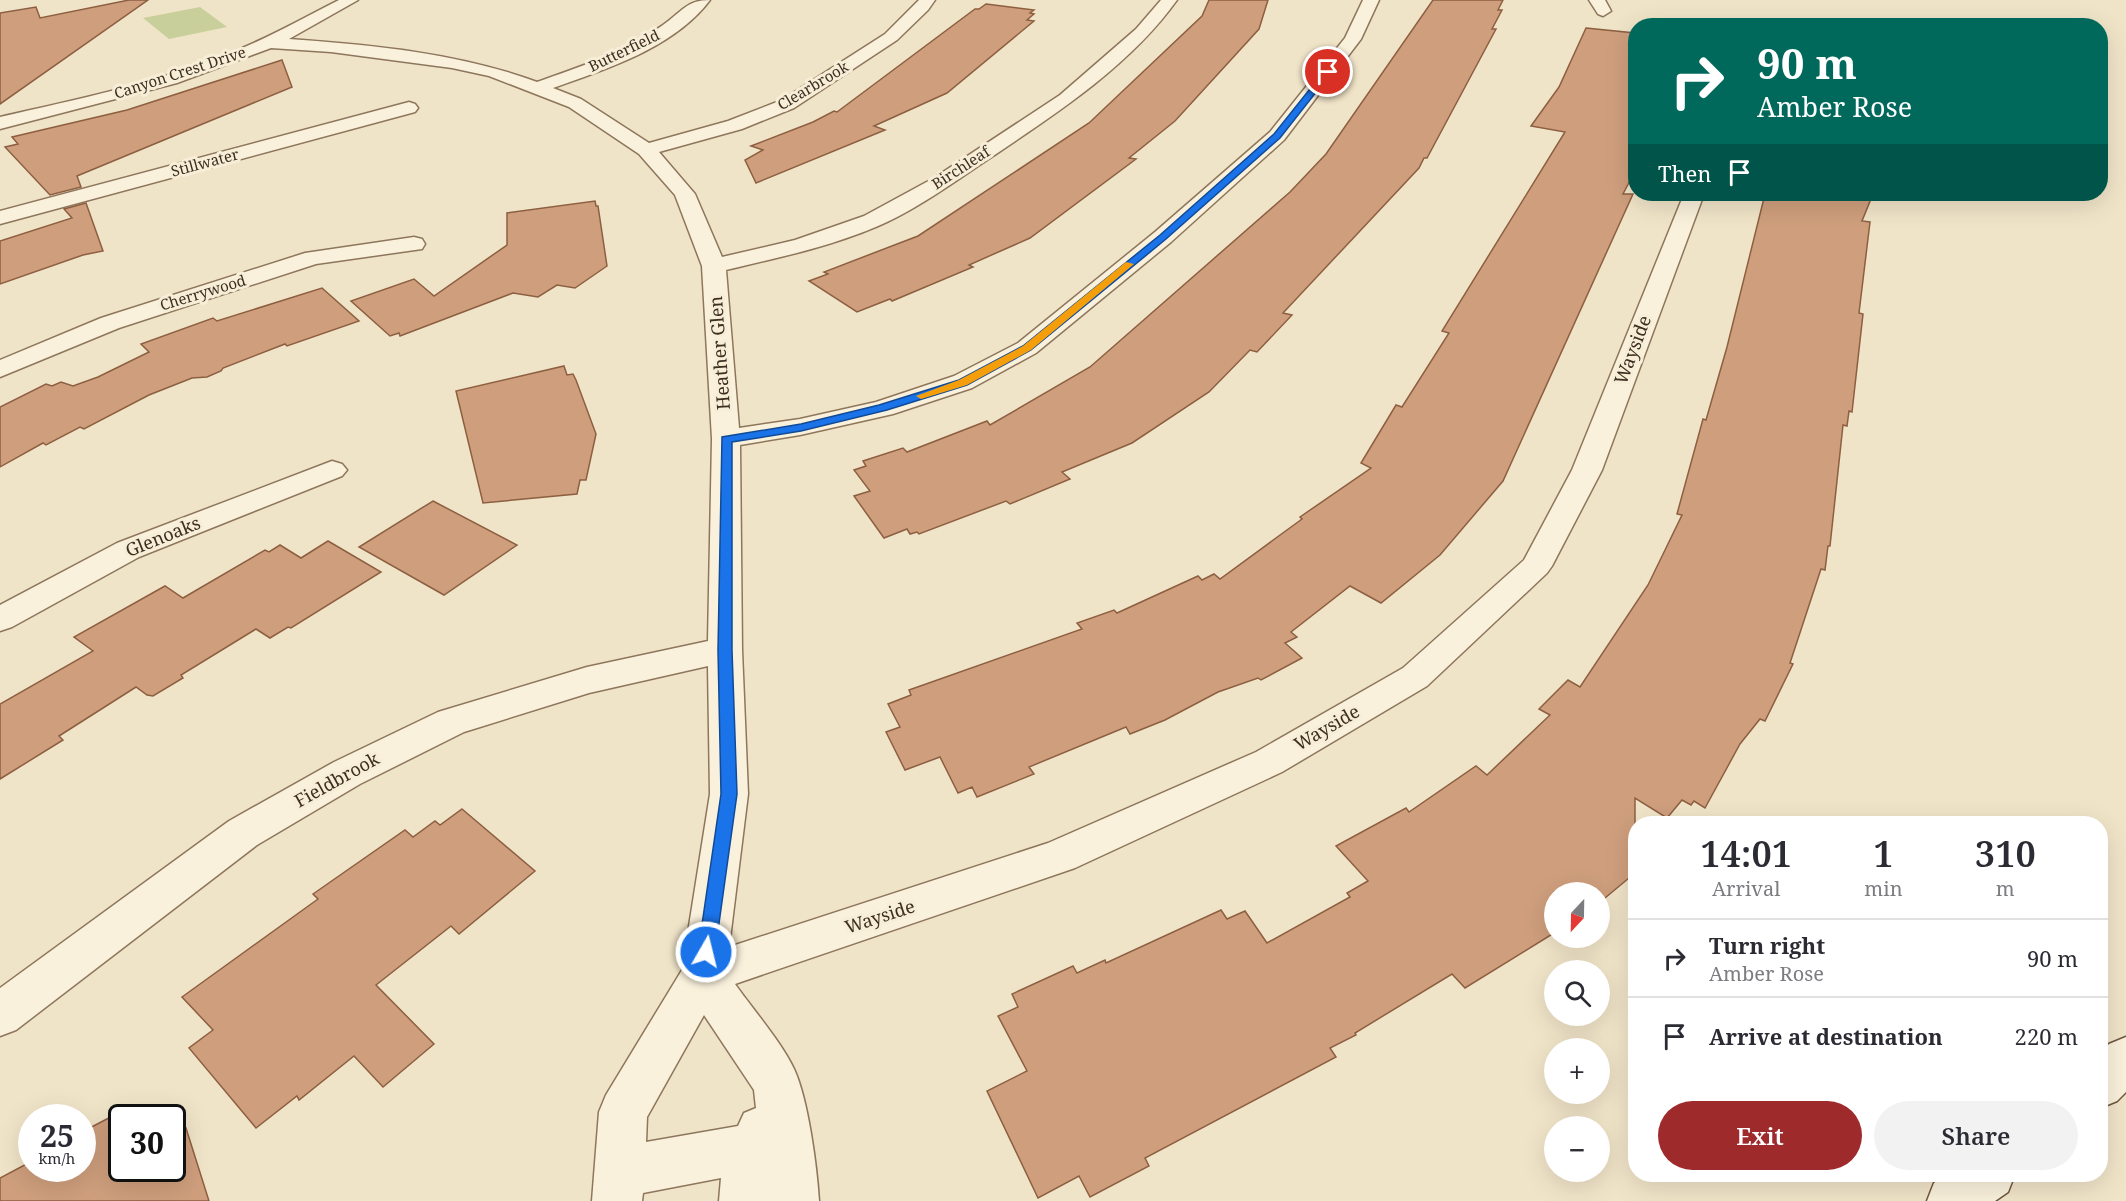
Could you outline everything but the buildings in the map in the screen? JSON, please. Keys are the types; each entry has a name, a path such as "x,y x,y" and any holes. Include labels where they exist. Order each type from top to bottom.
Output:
{"street":[{"name":"Canyon Crest Drive","path":"0,123 148,86 269,43 350,0"},
{"name":"Butterfield","path":"537,88 618,57 663,32 691,12 702,0"},
{"name":"Clearbrook","path":"646,150 735,125 788,104 891,37 927,0"},
{"name":"Birchleaf","path":"714,266 802,245 872,221 941,182 1066,99 1142,32 1169,0"},
{"path":"726,439 801,427 883,408 963,382 1027,348 1163,237 1277,136 1353,39 1371,0"},
{"name":"Heather Glen","path":"269,43 342,48 442,61 494,72 575,103 646,150 685,194 714,266 726,439 725,650 729,794 703,975 623,1112 618,1186"},
{"name":"Stillwater","path":"0,218 409,108"},
{"name":"Wayside","path":"703,975 1061,856 1269,762 1415,677 1536,566 1587,470 1691,201"},
{"name":"Cherrywood","path":"0,369 110,322 313,258 414,244"},
{"name":"Glenoaks","path":"0,619 128,550 332,470"},
{"name":"Fieldbrook","path":"0,1015 243,833 346,773 451,722 587,680 725,650"},
{"path":"703,975 776,1082 793,1179 794,1201"},
{"path":"2108,1077 2126,1060"},
{"path":"744,1201 744,1186 776,1082"},
{"path":"618,1186 756,1147"},
{"path":"1952,1201 1979,1182"}],"green space":[{"path":"200,7 227,27 169,39 143,18"}],"slow traffic":[{"path":"921,396 963,382 1027,348 1129,264"}],"route":[{"path":"706,952 729,794 725,650 726,439 801,427 883,408 963,382 1027,348 1163,237 1277,136 1328,72"}]}
